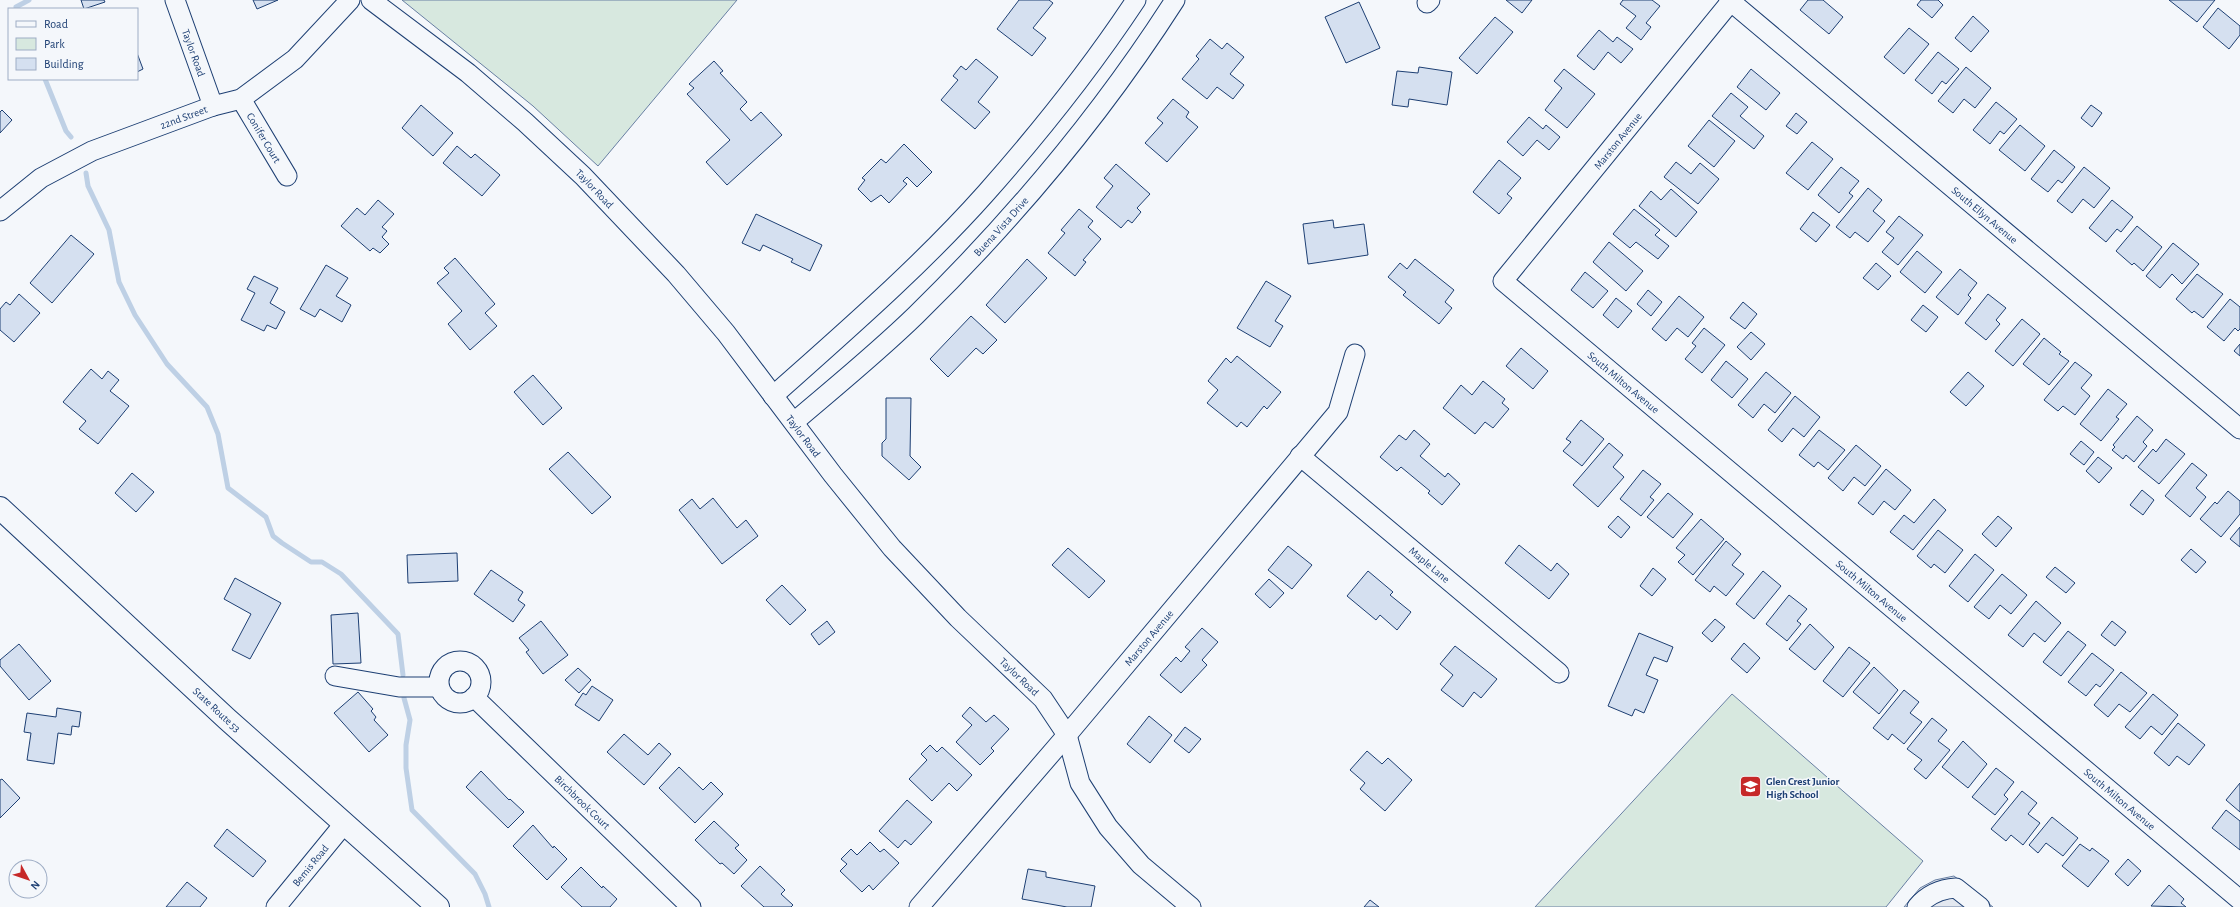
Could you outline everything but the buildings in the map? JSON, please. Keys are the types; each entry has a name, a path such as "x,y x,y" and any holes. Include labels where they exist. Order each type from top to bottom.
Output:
{"main road":[{"name":"State Route 53","path":"0,508 221,714 438,907"}],"street":[{"name":"Taylor Road","path":"175,0 212,106"},
{"name":"22nd Street","path":"0,212 25,189 59,167 92,151 212,106 241,99 295,59 350,0"},
{"name":"Taylor Road","path":"371,0 468,73 583,176 680,278 726,333 838,482 892,548 958,618 1043,699 1067,735 1080,783 1108,827 1141,865 1191,907"},
{"path":"773,396 850,327 941,240 985,194 1064,100 1136,0"},
{"name":"Buena Vista Drive","path":"794,422 916,315 1006,221 1088,122 1134,61 1175,0"},
{"name":"Marston Avenue","path":"1503,281 1731,1"},
{"name":"South Ellyn Avenue","path":"1731,1 2240,429"},
{"name":"Conifer Court","path":"241,99 287,176"},
{"name":"South Milton Avenue","path":"1503,281 2240,900"},
{"name":"Marston Avenue","path":"919,907 1067,735 1338,412 1354,354"},
{"name":"Maple Lane","path":"1300,456 1559,674"},
{"path":"457,661 464,661 475,667 480,675 480,686 474,697 467,702 458,703 448,700 439,687 439,680 441,671 448,664 457,661"},
{"path":"335,676 399,687 439,687"},
{"name":"Birchbrook Court","path":"474,697 691,907"},
{"name":"Bemis Road","path":"276,907 344,824"},
{"path":"1918,907 1924,899 1942,889 1956,888 1978,907"}],"green space":[{"path":"402,0 737,0 598,166 533,106"},
{"name":"Glen Crest Junior High School","path":"1732,694 1923,861 1886,907 1535,907"}],"shaded area":[{"path":"1954,876 1993,907 1904,907 1920,888 1935,880"}],"waterway":[{"path":"16,8 29,0"},
{"path":"45,80 66,131 71,137"},
{"path":"86,173 88,186 109,230 119,282 135,315 167,364 207,407 218,434 228,488 266,517 273,536 282,543 311,562 322,562 341,574 398,634 403,675"},
{"path":"404,698 410,720 406,745 406,768 412,810 475,874 485,894 489,907"}],"place":[{"name":"Glen Crest Junior High School","path":"1751,787"}]}
